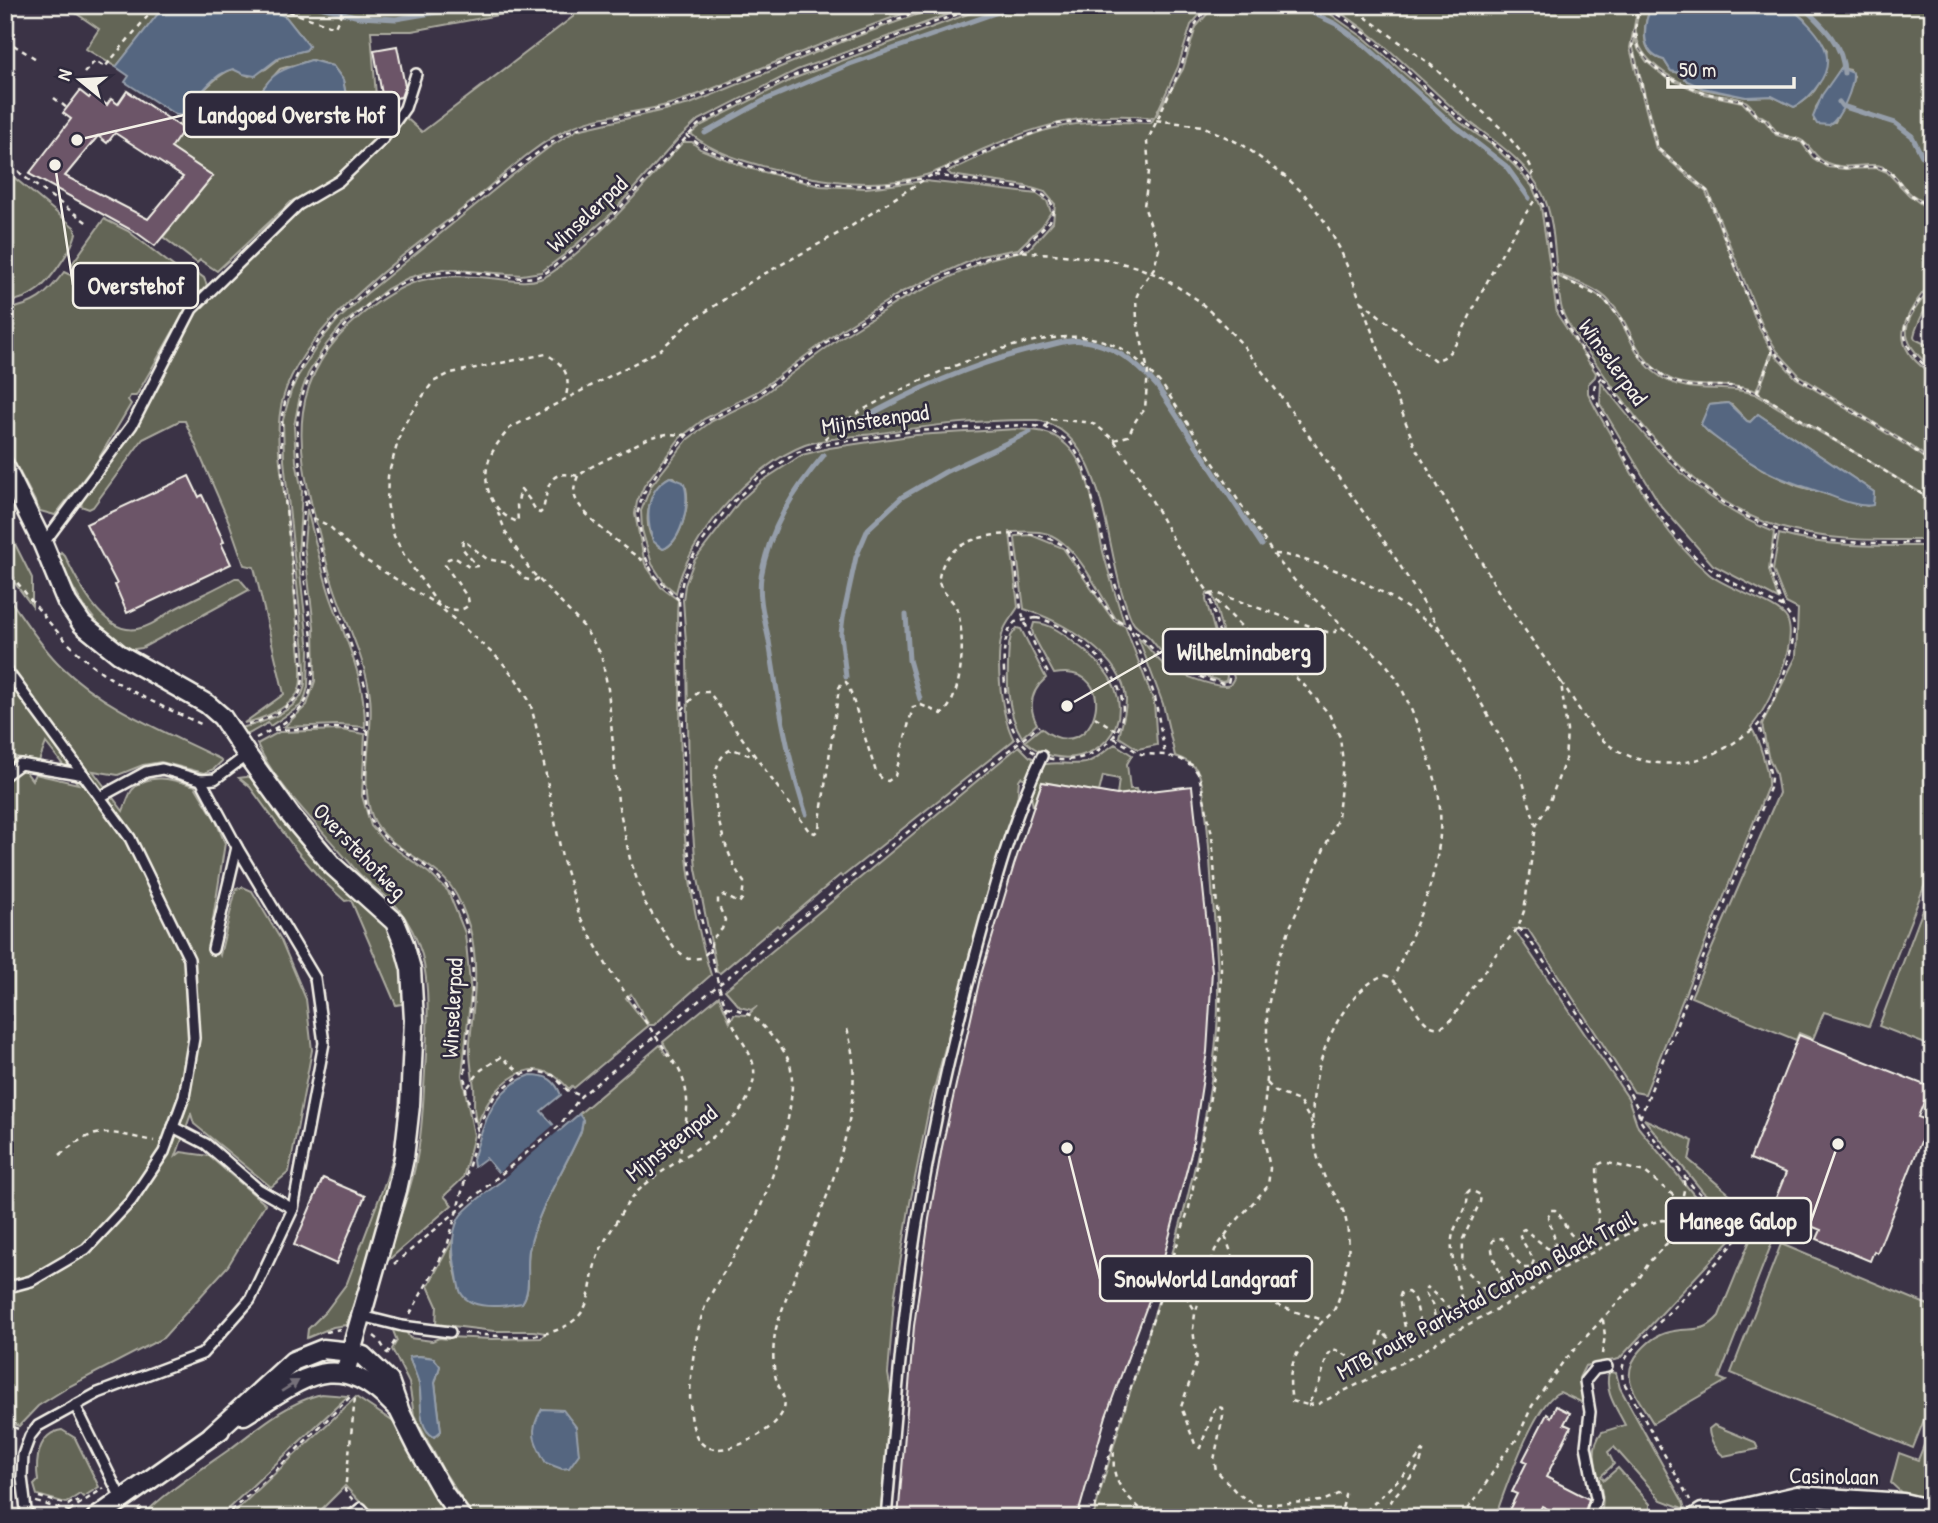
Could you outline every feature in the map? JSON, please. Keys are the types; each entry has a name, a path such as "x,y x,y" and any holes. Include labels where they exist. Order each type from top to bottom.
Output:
{"street":[{"name":"Overstehofweg","path":"5,467 43,544 67,602 82,624 119,654 207,704 222,716 252,746 320,852 395,922 411,970 414,1020 411,1104 397,1190 345,1373"},
{"path":"212,1435 293,1361 323,1349 351,1352 363,1356 389,1381 400,1412 443,1492 462,1518"},
{"path":"90,1514 122,1500 212,1435 297,1381 315,1374 345,1373 366,1381 379,1390 400,1412"},
{"name":"Casinolaan","path":"1698,1516 1797,1496 1903,1503 1933,1510"}],"lane":[{"path":"43,544 132,425 192,309 298,205 340,181 383,139 405,108 416,74"},
{"path":"5,668 130,838 189,959 194,1038 184,1097 164,1152 131,1201 86,1249 31,1281 5,1288"},
{"path":"100,797 146,772 162,769 201,780 215,779 252,746"},
{"path":"886,1518 899,1375 918,1219 940,1100 982,931 1024,799 1042,756"},
{"path":"5,775 20,764 83,775"},
{"path":"27,1518 23,1455 37,1426 98,1393 202,1354 250,1300 293,1209 324,1043 315,978 237,847 201,780"},
{"path":"213,949 237,847"},
{"path":"173,1127 206,1144 258,1189 293,1209"},
{"path":"362,1316 402,1326 450,1332"},
{"path":"1590,1518 1596,1498 1586,1446 1590,1412 1585,1381 1595,1369 1607,1367"},
{"path":"75,1405 122,1500"},
{"path":"349,1518 361,1508 370,1518"}],"path":[{"path":"84,74 95,61 105,67 157,5"},
{"path":"270,5 335,27 345,6"},
{"path":"231,727 256,723 268,717 297,697 301,689 303,669 281,461 282,416 286,398 304,361 316,342 342,313 500,180 565,133 598,121 678,105 934,5"},
{"name":"Winselerpad","path":"478,1131 470,1111 465,1072 474,981 467,929 451,891 445,884 424,865 388,840 377,830 369,817 365,793 367,691 332,590 307,497 299,455 299,409 312,372 320,357 349,322 387,292 423,276 449,272 537,277 547,272 602,227 686,135 710,118 788,78 984,5"},
{"path":"1206,5 1195,25 1180,70 1155,120 1146,147 1149,172 1144,197 1150,228 1156,236 1159,249 1152,273 1140,286 1136,304 1148,369 1144,412 1136,420 1128,436 1114,440 1135,470 1177,546 1210,594 1261,647 1304,685 1329,714 1340,737 1343,763 1338,817 1276,965 1267,1012 1267,1079 1262,1129 1270,1177 1268,1185 1213,1254 1193,1329 1197,1361 1181,1406 1195,1444 1202,1448 1211,1415 1216,1406 1222,1408 1223,1416 1214,1460 1216,1470 1238,1494 1256,1505 1323,1502 1340,1493 1345,1494 1343,1505 1335,1518"},
{"name":"Winselerpad","path":"1320,5 1348,21 1380,46 1444,106 1494,143 1531,182 1539,194 1548,225 1558,305 1563,318 1602,377 1674,464 1704,489 1739,512 1777,530 1824,540 1933,544"},
{"path":"1349,5 1431,65 1503,130 1528,161 1532,171 1531,182"},
{"path":"1642,5 1638,12 1632,47 1657,148 1707,191 1748,299 1773,350 1799,378 1907,444 1933,464"},
{"path":"1635,31 1639,48 1648,61 1665,76 1705,93 1743,101 1756,115 1766,120 1776,133 1802,141 1814,158 1827,166 1876,167 1888,170 1910,194 1933,211"},
{"path":"5,40 37,60"},
{"path":"54,98 67,108"},
{"path":"686,135 700,146 732,159 788,176 851,185 928,177 1058,124 1107,118 1202,126 1243,145 1287,178 1304,194 1325,222 1340,249 1415,447 1506,603 1561,682 1602,740 1617,750 1648,762 1676,765 1723,750 1759,724 1782,680 1790,655 1794,628 1792,617 1784,608 1720,576 1701,562 1666,522 1593,395 1595,384 1602,377"},
{"path":"5,156 23,176 89,224"},
{"path":"934,175 1027,189 1048,198 1052,203 1053,215 1020,251"},
{"path":"755,757 732,749 724,754 715,767 714,788 726,847 737,873 744,882 744,889 739,903 723,895 718,898 725,920 722,929 712,939 710,950 701,958 688,958 663,934 636,881 622,829 608,689 601,654 583,626 538,578 506,533 486,481 488,464 495,447 510,428 660,350 691,323 755,279 850,227 928,177"},
{"path":"1360,300 1422,353 1434,360 1449,355 1500,258 1539,194"},
{"path":"679,600 659,581 649,565 638,524 639,504 654,475 687,435 705,422 760,393 830,341 915,289 989,257 1020,251 1105,259 1152,273 1198,300 1242,344 1389,548 1443,634 1521,775 1536,826"},
{"path":"1554,274 1604,299 1621,319 1642,359 1669,380 1683,385 1737,387 1757,393 1933,501"},
{"path":"1933,284 1914,306 1904,332 1910,352 1933,372"},
{"path":"816,447 867,407 968,361 1040,339 1062,336 1099,340 1139,360 1163,386 1295,581 1393,673 1412,712 1438,796 1440,830 1434,867 1418,919 1394,977"},
{"path":"1757,393 1773,350"},
{"path":"538,578 534,581 525,579 509,562 487,559 463,540 462,548 477,566 469,567 454,557 448,559 445,565 468,598 469,604 465,609 458,610 439,606 394,536 387,502 388,476 395,449 410,414 433,382 451,373 546,354 558,361 566,371 569,384 566,398"},
{"path":"1925,400 1933,390"},
{"name":"Mijnsteenpad","path":"450,1332 489,1335 541,1334 572,1322 588,1304 595,1263 601,1248 638,1192 727,1125 736,1116 750,1092 755,1069 725,1007 694,890 688,847 682,710 679,600 683,579 700,545 728,507 759,477 781,461 807,448 914,431 1025,425 1045,427 1051,419 1086,422 1103,429 1114,440"},
{"path":"1045,427 1070,443 1084,466 1113,578 1155,697 1165,755"},
{"path":"649,565 618,544 579,504 574,489 578,476 591,467 651,437 667,433 687,435"},
{"path":"497,510 519,522 517,505 520,490 523,490 540,513 544,510 549,485 557,475 565,473 578,476"},
{"name":"Winselerpad","path":"252,746 306,703 313,681 301,548 302,520 307,497"},
{"path":"313,518 329,526 362,558 439,606 501,661 530,702 541,744 562,857 579,915 608,968 682,1075 689,1098 679,1161"},
{"path":"1777,530 1771,570 1784,608"},
{"path":"682,710 698,692 709,692 809,831 816,833 819,828 839,688 844,682 849,687 876,772 883,780 891,780 895,776 913,707 920,705 944,714 951,705 961,678 958,615 956,607 939,584 942,565 956,548 972,540 1012,534 1032,533 1047,537 1064,546 1115,620 1128,625 1144,637 1161,657 1171,664 1226,684 1230,674 1210,604 1210,594"},
{"path":"1012,534 1021,610 1049,676"},
{"path":"1275,554 1295,557 1358,578 1394,597 1443,634"},
{"path":"1210,594 1216,593 1327,632 1338,631 1340,626"},
{"path":"1036,618 1044,619 1077,639 1105,664 1120,691 1121,717 1114,738 1098,753 1082,758 1057,759 1042,756 1028,749 1020,741 1011,724 1006,704 1005,651 1012,625 1015,622 1025,622 1036,618"},
{"path":"1561,682 1567,731 1565,760 1550,801 1536,826 1518,928 1444,1027 1437,1029 1429,1026 1394,977 1381,975 1350,1002 1324,1048 1315,1082 1314,1126 1318,1156 1325,1178 1343,1209 1348,1259 1335,1309 1292,1360 1289,1385 1292,1401 1308,1405 1320,1381 1327,1356 1333,1349 1367,1369 1377,1367 1378,1343 1382,1331 1396,1347 1403,1349 1409,1346 1399,1299 1401,1293 1408,1292 1413,1297 1421,1325 1430,1333 1437,1326 1432,1304 1424,1291 1427,1287 1453,1311 1460,1313 1463,1309 1452,1242 1455,1227 1469,1203 1467,1193 1470,1190 1481,1195 1463,1238 1462,1267 1490,1295 1502,1297 1505,1287 1491,1248 1493,1240 1503,1238 1515,1259 1524,1268 1531,1268 1534,1260 1520,1237 1520,1231 1524,1229 1552,1249 1556,1243 1548,1217 1551,1210 1559,1213 1570,1235 1578,1240 1586,1240 1598,1222 1597,1165 1604,1162 1645,1172 1681,1205"},
{"path":"1095,717 1117,731"},
{"path":"1640,1120 1770,788 1771,777 1759,724"},
{"path":"370,1284 560,1125 581,1096 655,1034 1039,726"},
{"path":"273,730 368,730"},
{"path":"1092,1518 1112,1446 1189,1208 1215,1071 1220,1025 1220,965 1212,835 1199,775 1193,766 1180,759 1141,754 1114,738"},
{"path":"1518,928 1529,939 1628,1090 1640,1120 1684,1175 1743,1233 1631,1351 1624,1360 1622,1370 1623,1381 1698,1516"},
{"path":"725,1007 746,1011 779,1044 790,1066 791,1090 787,1121 772,1178 752,1224 706,1305 697,1327 690,1392 691,1411 698,1438 704,1446 718,1450 736,1446 759,1435 776,1422 786,1403 775,1376 776,1325 839,1159 854,1076 853,1049 846,1029"},
{"name":"Winselerpad","path":"467,1088 481,1070 501,1057 522,1074 547,1072 558,1079 567,1090 581,1096"},
{"path":"402,1326 447,1247 485,1110 495,1095 522,1074"},
{"path":"1267,1079 1270,1088 1299,1101 1314,1126"},
{"path":"60,1156 77,1140 93,1133 167,1144"},
{"path":"1460,1518 1517,1439 1532,1406 1563,1362 1638,1280 1650,1261 1682,1223 1684,1175"},
{"name":"MTB route Parkstad Carboon Black Trail","path":"1308,1405 1318,1404 1419,1354 1532,1290 1555,1272 1626,1235 1663,1220 1682,1223"},
{"path":"1225,1236 1240,1276 1249,1289 1271,1301 1324,1320"},
{"path":"1173,1258 1182,1290 1196,1312"},
{"path":"1603,1320 1605,1336 1602,1357 1607,1367"},
{"path":"382,1345 387,1354 390,1349"},
{"path":"223,1518 356,1392 345,1491"},
{"path":"1112,1446 1115,1454 1114,1469 1121,1487 1150,1518"},
{"path":"1359,1518 1407,1471 1423,1451 1415,1474 1395,1496 1384,1518"},
{"path":"5,1504 35,1497 68,1505 75,1500 90,1514"},
{"path":"69,1511 74,1518"}],"green space":[{"path":"64,5 165,5 116,67 86,49 99,29"},
{"path":"261,5 552,5 412,31 371,31 379,135 337,177 292,201 217,271 200,260 197,263 163,237 213,176 171,148 182,118 202,93 226,72 233,69 249,76 266,69 285,54 306,50 309,46 286,17","holes":["312,60 333,66 343,80 347,100 340,110 330,117 286,106 263,93 264,87 280,69"]},
{"path":"573,5 927,5 706,92 657,107 593,120 568,129 518,162 391,265 336,315 313,342 295,370 283,398 280,414 280,461 301,666 300,688 293,699 280,709 244,723 284,694 254,567 244,565 229,522 185,421 179,421 143,439 93,507 89,509 81,506 83,497 135,426 195,311 299,208 341,184 404,116 422,132 574,16"},
{"path":"943,5 974,5 797,70 697,121 611,214 541,272 522,275 444,269 428,272 408,278 387,289 342,325 308,374 294,426 296,461 302,491 298,556 309,650 308,687 300,706 270,726 268,723 245,736 240,728 265,721 283,712 297,701 304,689 304,651 284,460 283,420 298,376 336,322 366,294 510,177 577,130 690,104 844,41"},
{"path":"992,5 1203,5 1203,11 1191,25 1178,67 1155,117 1183,69 1196,27 1208,13 1209,5 1312,5 1329,13 1367,40 1458,121 1492,145 1532,186 1541,207 1557,314 1596,373 1588,384 1588,393 1638,485 1669,532 1709,574 1774,607 1787,619 1790,630 1789,644 1780,675 1751,727 1763,756 1768,786 1645,1094 1634,1092 1528,929 1514,929 1628,1098 1638,1127 1698,1200 1735,1235 1619,1359 1585,1366 1579,1378 1583,1403 1560,1392 1550,1399 1522,1448 1495,1518 1093,1518 1183,1215 1198,1154 1217,1029 1216,944 1201,782 1195,767 1175,756 1163,704 1138,637 1161,662 1175,671 1206,683 1230,685 1234,678 1213,595 1207,593 1206,600 1227,676 1226,681 1222,682 1174,662 1134,624 1124,599 1099,494 1089,468 1077,446 1059,429 1037,420 934,426 830,439 805,445 764,469 725,506 693,549 676,593 665,584 652,564 642,530 641,511 651,486 688,439 712,421 757,399 840,338 901,300 989,259 1029,249 1053,222 1055,204 1045,192 1025,186 951,175 948,172 1038,132 1089,123 1151,123 1154,118 1110,116 1068,121 1026,132 926,175 907,180 869,183 811,178 752,163 720,152 691,134 700,126 795,78","holes":["674,477 686,488 687,504 679,532 663,549 650,533 648,512 656,491 662,483"]},
{"path":"1327,5 1640,5 1630,48 1656,149 1706,192 1759,328 1772,351 1756,391 1734,386 1677,381 1667,377 1646,360 1624,321 1604,296 1557,274 1547,204 1526,169 1455,110 1378,40"},
{"path":"1643,5 1652,5 1646,21 1646,45 1656,57 1664,60 1671,71 1680,73 1687,81 1703,89 1746,97 1772,96 1794,107 1815,91 1824,68 1827,50 1804,19 1787,5 1933,5 1933,210 1906,190 1887,169 1875,165 1845,166 1827,163 1801,140 1777,132 1767,119 1759,116 1745,101 1699,90 1667,75 1643,52 1637,38 1636,22","holes":["1841,68 1850,70 1854,76 1835,122 1814,121 1816,107"]},
{"path":"1635,37 1638,49 1647,62 1665,77 1704,94 1742,102 1755,116 1765,121 1776,135 1801,142 1813,158 1827,167 1877,168 1887,172 1909,195 1933,213 1933,278 1907,319 1903,339 1912,357 1933,375 1933,462 1800,376 1777,351 1763,327 1708,191 1658,148 1633,47"},
{"path":"683,142 692,142 700,149 748,168 820,186 866,188 925,181 972,186 1037,194 1047,201 1051,212 1042,226 1018,249 981,256 902,292 842,329 758,391 704,419 680,438 644,486 635,514 645,564 661,587 678,600 684,829 694,903 711,975 654,1025 649,1025 631,994 626,998 648,1026 574,1088 572,1086 569,1089 555,1077 542,1071 528,1071 515,1076 503,1084 493,1096 477,1125 470,1054 475,958 470,929 452,888 433,869 388,838 372,816 367,787 371,704 369,689 359,652 330,576 309,495 304,466 303,412 309,387 320,363 337,339 376,303 406,286 436,277 470,276 522,281 544,277 602,230"},
{"path":"5,170 74,227 76,233 54,273 41,287 25,297 5,303"},
{"path":"104,219 128,231 186,276 193,270 204,278 207,285 183,314 136,396 130,396 128,400 131,404 96,463 55,515 40,511 5,444 5,310 39,298 64,272 77,278 82,271 72,264"},
{"path":"1557,276 1605,301 1620,320 1642,360 1661,377 1672,383 1695,388 1731,389 1755,394 1933,502 1933,540 1855,539 1798,532 1750,516 1723,500 1674,460 1652,437 1613,387 1566,320","holes":["1710,405 1732,405 1747,421 1750,422 1758,414 1874,492 1873,503 1867,506 1798,486 1762,470 1709,433 1701,424"]},
{"path":"1933,287 1931,298 1914,336 1933,348 1933,369 1912,348 1907,329 1914,310"},
{"path":"1773,353 1796,378 1909,447 1933,465 1933,500 1758,393"},
{"path":"1601,382 1638,428 1677,469 1722,505 1774,532 1769,570 1778,599 1713,565 1661,506 1600,404"},
{"path":"1017,429 1041,431 1058,438 1073,452 1081,465 1092,496 1105,559 1124,622 1116,619 1078,559 1059,540 1039,532 1010,532 1018,607 1002,635 999,674 1006,717 1014,740 842,877 840,875 779,927 777,925 720,973 717,972 696,869 689,783 687,657 683,600 685,585 694,561 740,501 762,481 802,455 829,448 916,435"},
{"path":"307,509 327,587 358,677 365,727 284,727 307,705 315,681 314,627 304,545"},
{"path":"5,524 32,578 32,606 5,570"},
{"path":"1779,534 1836,544 1933,546 1933,864 1869,1026 1824,1012 1813,1039 1799,1033 1796,1040 1691,997 1779,793 1762,724 1796,657 1798,609 1786,603 1773,570"},
{"path":"1031,535 1063,548 1114,621 1125,626 1154,702 1157,745 1138,749 1119,737 1126,699 1114,668 1102,655 1072,631 1024,609 1015,539 1016,536"},
{"path":"61,552 84,592 102,615 125,629 147,626 235,578 239,578 249,590 142,648 128,650 105,631 86,609 65,571 59,557"},
{"path":"5,593 46,650 78,681 137,719 222,761 214,769 204,773 161,762 143,765 118,775 93,771 123,811 132,790 146,781 162,779 195,786 216,821 225,843 211,932 220,955 236,889 243,887 252,891 281,940 306,999 312,1050 289,1172 271,1187 194,1124 191,1114 176,1156 181,1152 209,1156 265,1204 228,1266 163,1338 70,1386 38,1406 19,1426 5,1420","holes":["46,743 78,784 35,774 32,780 15,757 39,761"]},
{"path":"1034,623 1056,630 1082,648 1104,670 1115,688 1119,708 1116,725 1107,739 1094,750 1078,756 1060,757 1042,752 1025,741 1041,728 1060,738 1076,737 1088,727 1095,713 1096,697 1090,683 1076,674 1054,674 1034,637"},
{"path":"1017,628 1021,629 1046,678 1037,688 1032,700 1032,711 1037,724 1022,737 1016,727 1010,704 1008,680 1009,645"},
{"path":"341,730 365,734 362,796 371,826 383,840 429,873 448,891 465,933 471,993 462,1075 474,1135 463,1178 444,1196 452,1205 385,1263 412,1179 421,1132 428,1013 422,955 412,930 398,908 360,874 302,809 277,777 257,744 279,732"},
{"path":"1115,744 1132,755 1127,764 1130,789 1136,789 1137,792 1117,795 1119,779 1103,776 1099,792 1042,782 1033,807 1030,790 1039,766 1050,763 1089,762"},
{"path":"1019,746 1036,759 1026,779 1021,777 1019,780 1017,804 977,928 929,1108 894,1300 888,1374 892,1396 880,1518 474,1518 443,1470 414,1415 409,1383 392,1349 397,1341 392,1328 405,1330 410,1338 432,1341 449,1337 541,1338 545,1333 494,1331 436,1324 437,1306 428,1286 453,1239 452,1257 458,1282 485,1305 522,1303 527,1291 528,1257 533,1234 581,1131 583,1120 579,1114 660,1045 666,1054 669,1053 663,1042 719,996 730,1022 734,1014 748,1015 757,1006 751,1010 740,1007 725,990","holes":["409,1357 429,1357 440,1366 435,1383 441,1431 434,1437 423,1419 419,1384"]},
{"path":"253,776 387,926 400,951 407,1003 396,1005 351,900 345,901 318,876 250,787 239,778"},
{"path":"1933,883 1933,1047 1879,1026"},
{"path":"1644,1119 1693,1141 1689,1160 1733,1197 1747,1222 1743,1227 1703,1192"},
{"path":"394,1153 369,1259 346,1325 333,1327 307,1338 308,1329 347,1283"},
{"path":"1753,1233 1773,1240 1719,1378 1726,1381 1653,1423 1632,1387 1630,1369 1634,1360 1645,1346 1660,1335 1703,1328 1719,1316"},
{"path":"1781,1244 1933,1307 1933,1397 1913,1448 1731,1373"},
{"path":"1609,1372 1616,1373 1620,1388 1685,1509 1661,1500 1614,1447 1608,1452 1614,1464 1601,1476 1604,1480 1618,1468 1650,1504 1650,1518 1599,1518 1602,1496 1596,1463 1596,1442 1602,1432 1625,1425 1609,1393"},
{"path":"321,1394 348,1396 218,1518 140,1518 172,1490 273,1417 296,1403"},
{"path":"356,1397 398,1425 451,1518 375,1518 345,1486 313,1518 228,1518"},
{"path":"1933,1423 1933,1486 1929,1496 1906,1497 1891,1483 1899,1453 1918,1460"},
{"path":"1714,1425 1755,1442 1758,1449 1724,1456 1710,1436 1709,1429"},
{"path":"62,1430 75,1438 99,1487 66,1503 37,1495 34,1485 38,1481 38,1457 43,1442 54,1432"},
{"path":"1787,1504 1878,1508 1867,1518 1734,1518"}],"water":[{"path":"165,5 261,5 286,17 309,46 306,50 280,57 255,76 233,69 225,72 206,88 185,115 176,115 125,82 129,76 116,67"},
{"path":"1652,5 1787,5 1806,21 1821,41 1826,51 1825,73 1810,95 1794,107 1772,96 1746,97 1703,88 1687,81 1680,73 1671,71 1664,60 1650,52 1645,29"},
{"path":"311,60 333,66 343,80 347,100 340,110 330,117 284,106 262,92 276,74"},
{"path":"1841,68 1853,73 1846,102 1829,125 1817,124 1813,117 1822,95"},
{"path":"1728,403 1747,421 1750,422 1758,414 1874,492 1873,505 1849,503 1797,484 1738,455 1701,424 1709,405"},
{"path":"670,477 683,482 686,509 680,530 670,545 663,549 653,541 649,513 656,489"},
{"path":"531,1075 550,1079 561,1095 541,1111 559,1131 579,1114 583,1120 581,1131 533,1234 528,1257 527,1291 522,1303 480,1305 466,1299 460,1290 453,1254 455,1230 459,1218 467,1209 504,1179 486,1158 474,1167 473,1160 485,1121 498,1098 518,1081"},
{"path":"409,1357 434,1358 440,1366 435,1383 441,1431 434,1437 428,1433 422,1420 419,1384"},
{"path":"542,1409 563,1410 576,1427 579,1454 569,1468 562,1469 546,1463 538,1449 534,1430"}],"pier":[{"path":"556,1123 562,1128 499,1182 496,1175"}],"building":[{"path":"397,46 405,86 401,97 383,100 374,50"},
{"path":"80,91 89,98 92,94 107,105 111,99 118,104 127,91 184,129 171,148 213,176 155,246 137,233 29,174 71,119 63,113","holes":["115,133 183,177 148,219 65,176 98,136 107,143"]},
{"path":"189,476 199,497 202,495 231,564 127,613 115,585 117,584 86,524"},
{"path":"1042,782 1117,795 1192,786 1212,971 1207,1052 1192,1150 1161,1268 1106,1416 1077,1518 898,1518 914,1326 942,1147 980,978"},
{"path":"1799,1035 1930,1087 1918,1117 1929,1121 1877,1253 1874,1251 1870,1261 1817,1239 1821,1230 1771,1210 1786,1173 1750,1159"},
{"path":"323,1178 365,1196 336,1264 294,1245"},
{"path":"1556,1406 1570,1413 1564,1424 1571,1427 1546,1477 1589,1499 1583,1518 1565,1518 1542,1506 1536,1518 1505,1518 1517,1494 1512,1492 1527,1462 1523,1460 1547,1414 1551,1417"}],"waterway":[{"path":"312,5 359,17 396,19 479,5"},
{"path":"705,133 765,100 850,64 1018,5"},
{"path":"1296,5 1336,24 1366,46 1452,124 1506,166 1529,198"},
{"path":"1801,5 1836,44 1844,73"},
{"path":"1839,102 1842,106 1895,123 1912,136 1922,156 1933,157"},
{"path":"857,422 901,398 993,360 1068,341 1095,343 1125,357 1157,386 1262,545"},
{"path":"846,677 841,634 843,617 856,557 868,529 902,497 945,472 1030,432"},
{"path":"806,814 793,772 784,728 760,585 776,527 802,482 824,455"},
{"path":"906,615 909,660 920,699"}],"place":[{"name":"Landgoed Overste Hof","path":"77,140"},
{"name":"Overstehof","path":"55,165"},
{"name":"Wilhelminaberg","path":"1067,706"},
{"name":"Manege Galop","path":"1838,1144"},
{"name":"SnowWorld Landgraaf","path":"1067,1148"}]}
